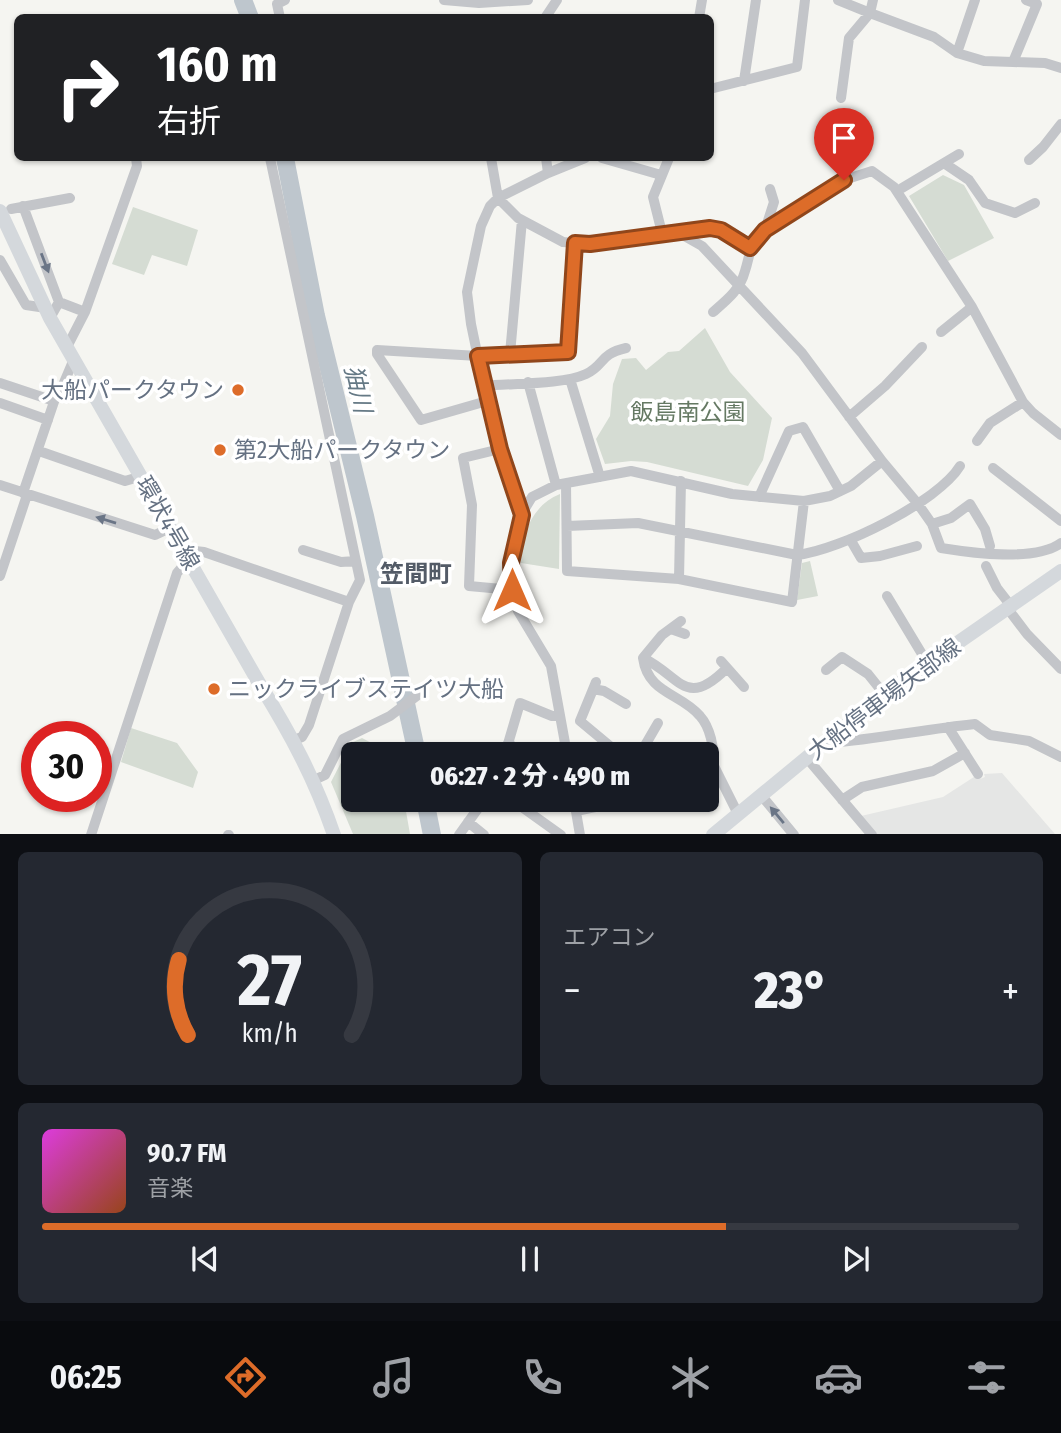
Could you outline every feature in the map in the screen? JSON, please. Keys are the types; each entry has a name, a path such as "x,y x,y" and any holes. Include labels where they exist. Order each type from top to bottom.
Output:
{"main road":[{"name":"環状4号線","path":"6,210 70,353 259,683 295,740 314,780 334,834"},
{"name":"大船停車場矢部線","path":"714,834 884,694 1061,571"}],"street":[{"path":"279,14 277,4 285,0"},
{"path":"444,0 479,3 528,0"},
{"path":"744,81 756,0"},
{"path":"714,88 797,67 805,0"},
{"path":"838,0 934,37 957,52 984,61 1045,63 1061,68"},
{"path":"841,99 849,38 870,13 873,0"},
{"path":"957,52 975,0"},
{"path":"1013,62 1034,1"},
{"path":"1029,160 1044,147 1061,124"},
{"path":"897,191 959,154"},
{"path":"0,576 54,401 137,166 136,161"},
{"path":"271,161 360,580 349,602 309,725 302,737 295,740"},
{"path":"492,161 498,198 522,220 563,242 590,244 710,228 721,230 750,248"},
{"path":"546,161 548,173"},
{"path":"522,515 487,401 467,292 481,226 490,206 498,198 578,161"},
{"path":"612,161 660,175"},
{"path":"662,233 653,197 667,161"},
{"path":"944,163 969,180 985,203 1015,213 1035,203"},
{"path":"713,312 734,294 745,272 750,248 765,230 844,180 872,171 897,191 972,307 1023,402 1061,435"},
{"path":"765,230 774,202 770,189"},
{"path":"6,210 70,198"},
{"path":"23,206 52,309"},
{"path":"510,354 522,220"},
{"path":"679,233 702,246 802,353 882,461 918,504 932,524 941,548 986,556 1046,552 1061,542"},
{"path":"487,401 421,420 377,354 377,350 478,356 568,352 575,243"},
{"path":"0,260 26,305 85,312"},
{"path":"941,332 972,307"},
{"path":"849,417 885,386 922,347"},
{"path":"484,386 570,379 593,369 612,351 626,348"},
{"path":"570,379 600,477"},
{"path":"528,382 561,484 567,526 567,571 679,579 792,602 804,501"},
{"path":"0,383 54,401"},
{"path":"977,442 990,422 1023,402"},
{"path":"0,403 48,420"},
{"path":"759,497 789,431 803,427 840,491"},
{"path":"500,449 463,458 472,505 469,586 512,590"},
{"path":"39,452 125,481 142,476"},
{"path":"564,742 551,666 518,611 512,590 511,563 522,515 532,498 561,484 631,471 732,494 804,501 830,496 851,486 882,461"},
{"path":"567,526 638,523 797,555 813,553 850,539 918,504 954,477 960,466"},
{"path":"993,468 1061,521"},
{"path":"679,579 681,481"},
{"path":"0,485 155,536 170,528"},
{"path":"932,524 951,518 970,504 985,529 986,556 997,587 1027,634 1061,669"},
{"path":"850,539 860,558 880,556 917,546"},
{"path":"303,550 341,562 356,562"},
{"path":"91,834 177,573 188,557 195,551 204,552 349,602"},
{"path":"887,596 928,664"},
{"path":"681,621 649,648 643,658 653,682 700,716 712,742"},
{"path":"671,629 685,634"},
{"path":"826,670 842,657 868,674 884,694"},
{"path":"643,658 658,664 673,680 689,688 702,688 714,682 724,665 744,687"},
{"path":"605,742 580,721 594,686 626,704"},
{"path":"314,780 325,775 343,738 390,716 418,695"},
{"path":"509,742 520,703 552,716 560,716"},
{"path":"648,742 658,723"},
{"path":"825,741 830,743 864,740 975,724 990,735 1029,741 1058,755 1061,741"},
{"path":"948,727 978,774"},
{"path":"842,800 862,787 933,771 965,753"},
{"path":"806,757 871,834"},
{"path":"719,780 738,814"},
{"path":"761,795 793,834"},
{"path":"459,834 475,812"},
{"path":"529,812 560,834"},
{"path":"576,812 580,834"},
{"path":"468,822 483,834"}],"shaded area":[{"path":"1002,773 1055,834 877,834 861,816 943,797 977,775 980,779 985,777 984,774"}],"green space":[{"path":"943,175 964,185 994,238 948,261 909,196"},
{"path":"133,207 198,230 187,266 152,255 144,275 112,264"},
{"name":"飯島南公園","path":"705,328 730,372 772,418 763,460 748,486 647,462 605,464 596,439 610,416 613,384 622,359 636,358 646,370 668,352 679,351"},
{"path":"560,494 559,569 521,563 523,542 535,513 542,505"},
{"path":"810,561 818,596 797,600 802,563"},
{"path":"131,728 177,743 198,772 193,788 121,762"},
{"path":"362,738 370,742 353,742"},
{"path":"341,762 341,806 331,782"},
{"path":"344,812 406,812 410,834 353,834"}],"waterway":[{"name":"㹨川","path":"243,0 248,14"},
{"name":"㹨川","path":"286,161 316,316 365,516 414,742"},
{"name":"㹨川","path":"427,812 432,834"}],"place":[{"name":"大船パークタウン","path":"238,390"},
{"name":"第2大船パークタウン","path":"220,450"},
{"name":"ニックライブステイツ大船","path":"214,689"}],"district":[{"name":"笠間町","path":"416,574"}],"route":[{"path":"512,590 511,563 522,515 500,449 478,356 568,352 575,243 590,244 710,228 721,230 750,248 765,230 844,180"}]}
